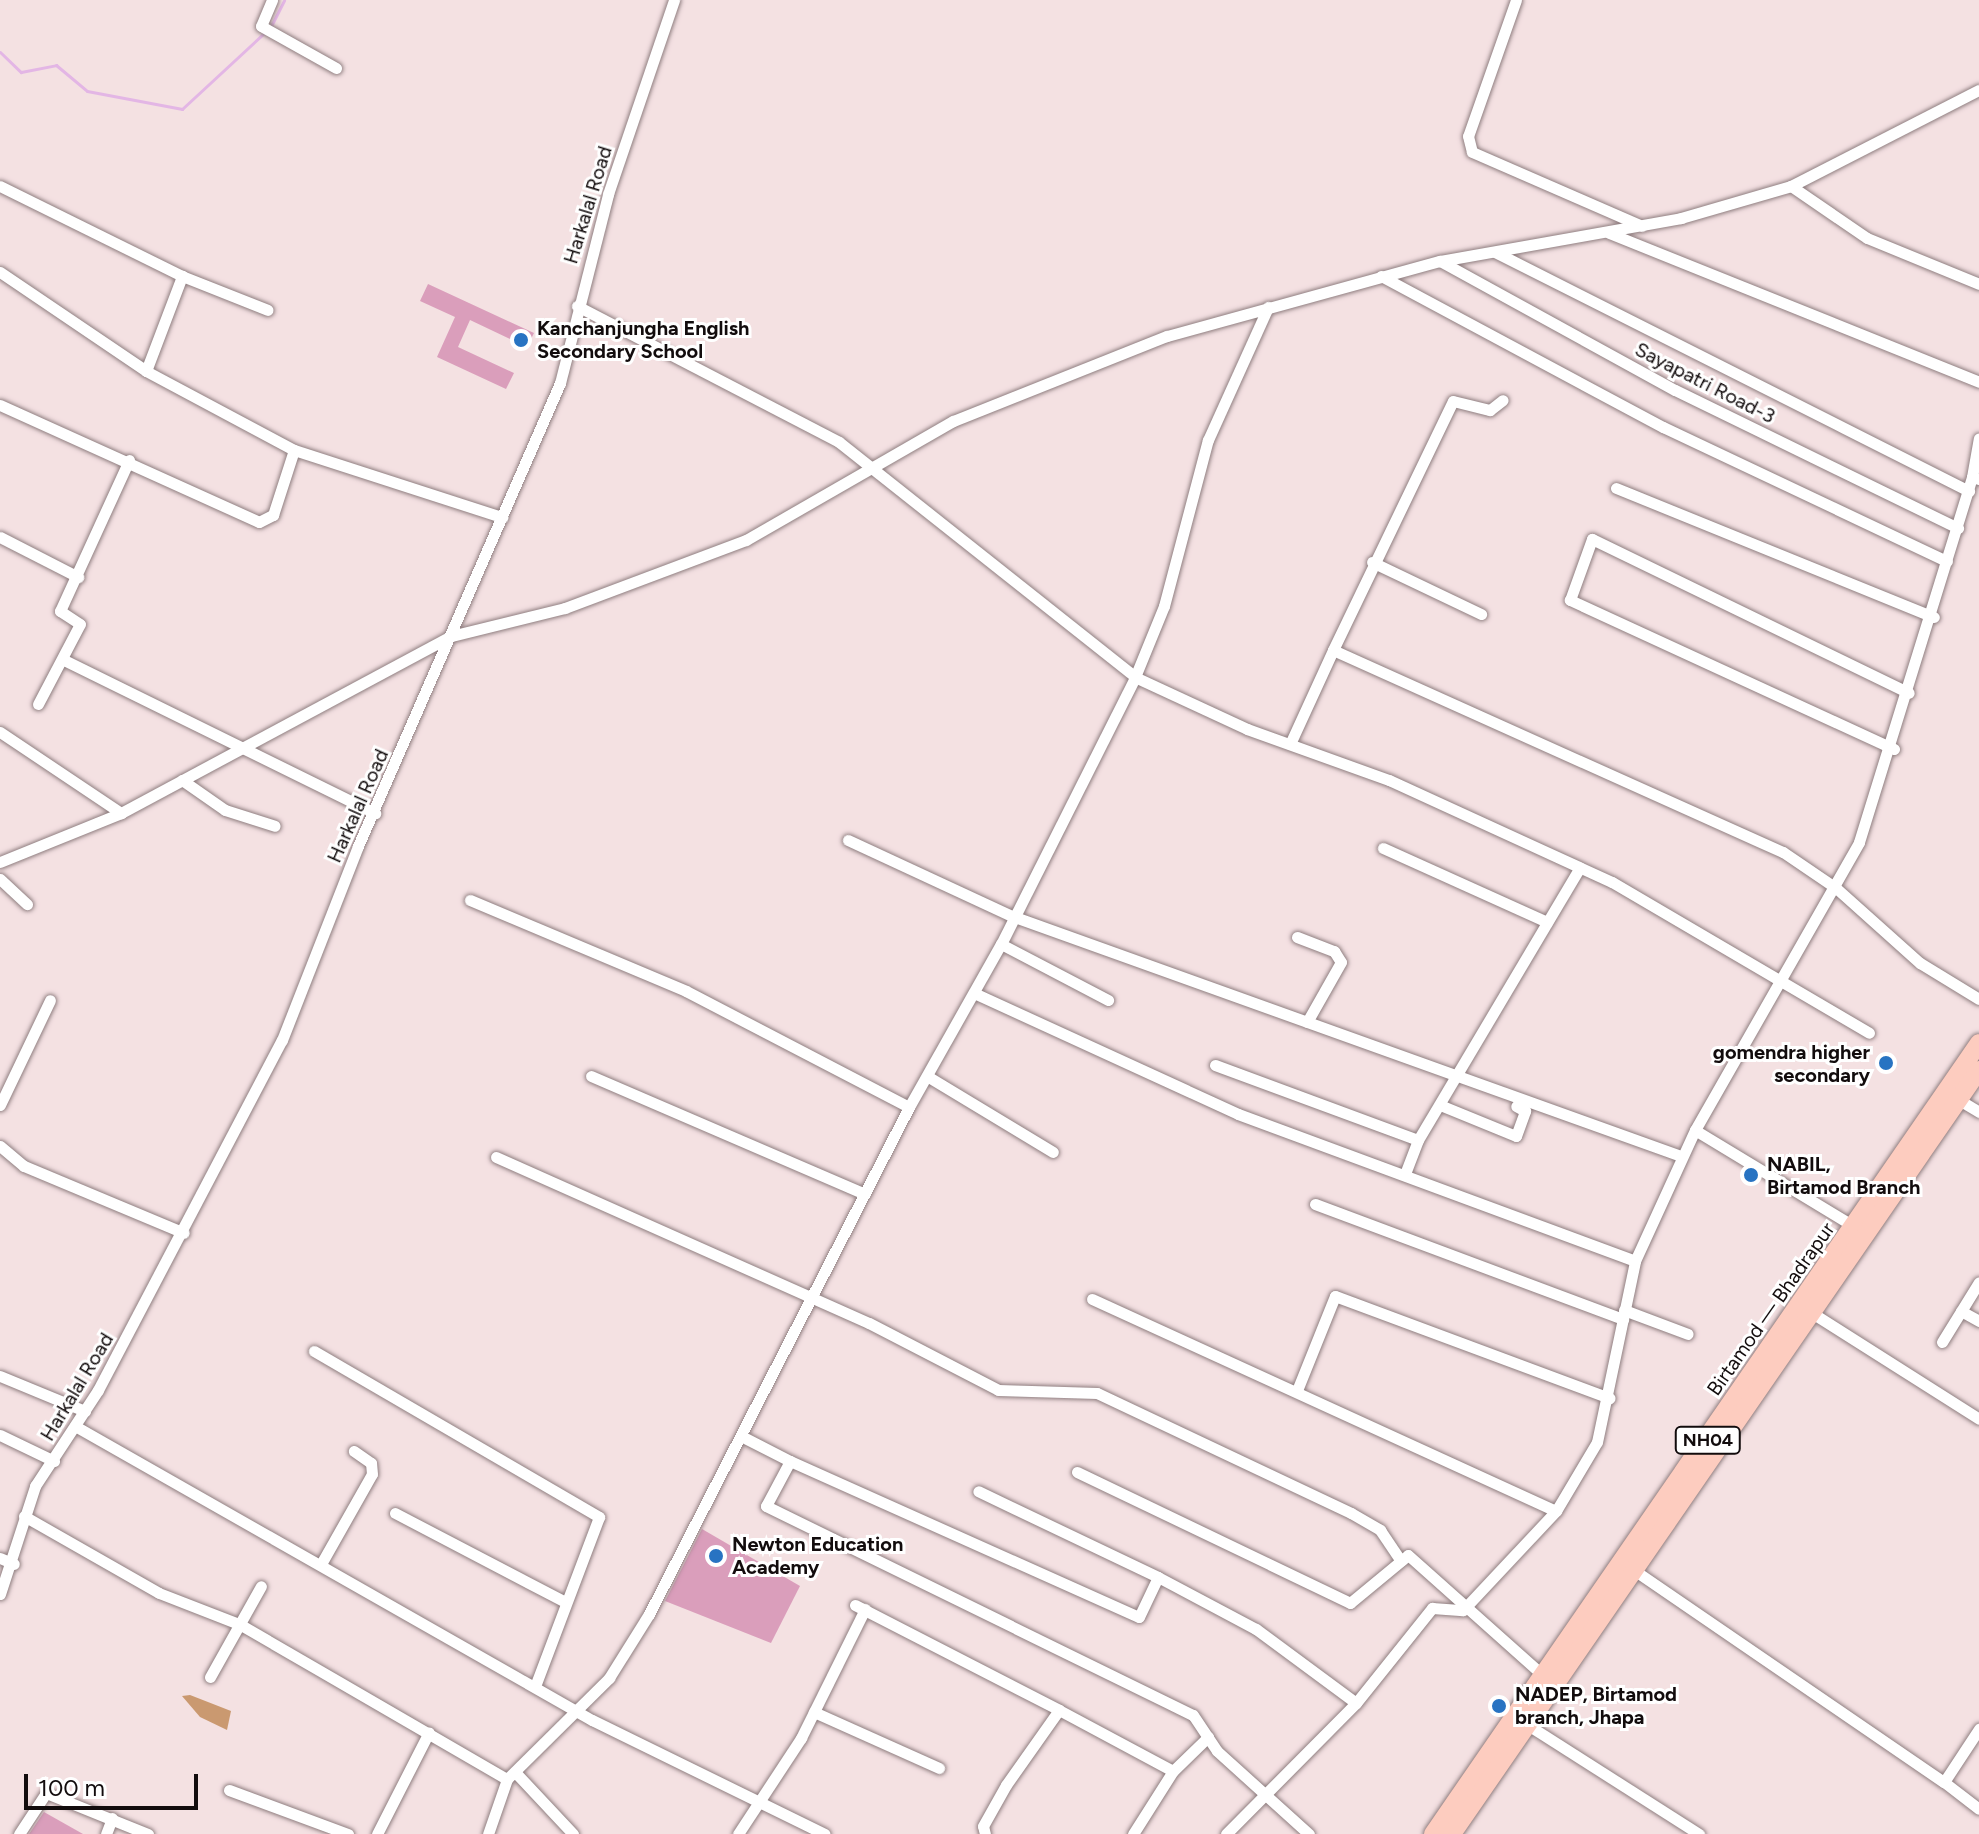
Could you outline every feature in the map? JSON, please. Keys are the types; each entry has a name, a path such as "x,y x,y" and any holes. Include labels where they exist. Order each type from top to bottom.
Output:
{"main road":[{"name":"Birtamod — Bhadrapur","path":"1433,1834 1551,1682 1630,1568 1952,1096 1979,1043"},
{"name":"Birtamod — Bhadrapur","path":"1805,1309 1855,1227 1952,1096 1979,1070"},
{"name":"Birtamod — Bhadrapur","path":"1452,1834 1528,1725 1551,1682"}],"street":[{"path":"272,0 261,26 336,68"},
{"name":"Harkalal Road","path":"0,1594 14,1564 24,1516 184,1233 282,1040 375,813 560,383 577,306 674,0"},
{"path":"1516,0 1468,136 1472,152 1642,226"},
{"path":"0,862 121,813 182,780 236,745 282,730 451,636 565,608 746,540 953,421 1167,336 1440,261 1642,226 1791,186 1979,90"},
{"path":"0,186 182,276 268,310"},
{"path":"1791,186 1867,238 1979,284"},
{"path":"1609,233 1979,382"},
{"path":"1495,252 1969,491"},
{"name":"Sayapatri Road-3","path":"1440,261 1675,390 1958,528"},
{"path":"0,272 146,371 294,450 502,517"},
{"path":"146,371 182,276"},
{"path":"1381,276 1663,427 1947,561"},
{"path":"577,306 874,468 1135,677 1580,867 1778,977 1869,1033"},
{"path":"488,1834 511,1775 579,1711 649,1614 815,1299 909,1107 1001,944 1012,916 1135,677 1164,606 1208,440 1268,307"},
{"path":"1290,744 1372,562 1453,401 1490,410 1503,400"},
{"path":"0,405 129,460 259,522 273,515 294,450"},
{"path":"1463,1610 1556,1511 1597,1442 1610,1398 1635,1261 1695,1130 1778,977 1836,888 1894,749 1934,617 1947,561 1976,478 1979,439"},
{"path":"38,704 64,660 80,624 60,611 129,460"},
{"path":"1616,488 1934,617"},
{"path":"0,537 78,577"},
{"path":"1894,749 1570,600 1592,539 1909,693"},
{"path":"1372,562 1481,614"},
{"path":"1333,650 1737,829 1836,888 1920,963 1979,999"},
{"path":"64,660 375,813"},
{"path":"0,732 121,813"},
{"path":"182,780 225,810 275,826"},
{"path":"848,840 1012,916 1681,1156"},
{"path":"1383,848 1547,922"},
{"path":"1405,1174 1418,1140 1580,867"},
{"path":"0,879 27,904"},
{"path":"470,900 686,991 909,1107"},
{"path":"1297,937 1334,951 1341,962 1307,1022"},
{"path":"1001,944 1108,1000"},
{"path":"974,993 1114,1063 1635,1261"},
{"path":"0,1105 50,1000"},
{"path":"1215,1065 1418,1140"},
{"path":"591,1076 865,1194"},
{"path":"927,1076 1053,1152"},
{"path":"1952,1096 1979,1112"},
{"path":"1440,1105 1516,1136 1525,1111 1516,1106"},
{"path":"1695,1130 1855,1227"},
{"path":"0,1146 24,1166 184,1233"},
{"path":"496,1157 815,1299 998,1390 1097,1393 1351,1513 1380,1530 1401,1561"},
{"path":"1315,1204 1623,1314 1688,1334"},
{"path":"1942,1342 1979,1282"},
{"path":"1298,1388 1335,1296 1610,1398"},
{"path":"1092,1299 1298,1388 1556,1511"},
{"path":"1805,1309 1979,1419"},
{"path":"1961,1311 1979,1321"},
{"path":"314,1351 599,1517 535,1686"},
{"path":"0,1376 85,1411"},
{"path":"75,1426 579,1711 825,1834"},
{"path":"0,1435 54,1461"},
{"path":"743,1437 1129,1619 1139,1617 1158,1577"},
{"path":"321,1564 372,1474 371,1463 354,1451"},
{"path":"790,1461 768,1500 771,1510 1193,1715 1208,1737 1261,1794 1309,1834"},
{"path":"1077,1472 1350,1603 1408,1555 1463,1610 1551,1682"},
{"path":"978,1491 1158,1577 1256,1629 1356,1703"},
{"path":"395,1513 565,1602"},
{"path":"24,1516 159,1593 241,1625 511,1775 573,1834"},
{"path":"0,1558 14,1564"},
{"path":"1630,1568 1979,1809"},
{"path":"210,1677 261,1586"},
{"path":"738,1834 757,1798 814,1712 860,1607 1173,1771"},
{"path":"1226,1834 1261,1794 1356,1703 1432,1608 1463,1610"},
{"path":"985,1834 983,1826 1006,1785 1059,1710"},
{"path":"814,1712 939,1768"},
{"path":"1528,1725 1699,1834"},
{"path":"1944,1782 1978,1731"},
{"path":"377,1834 429,1732"},
{"path":"1133,1834 1173,1771 1208,1737"},
{"path":"229,1790 348,1834"},
{"path":"19,1834 46,1793 148,1834"},
{"path":"106,1834 112,1818"}],"shaded area":[{"path":"190,1695 231,1711 227,1730 200,1717 182,1696"}],"building":[{"name":"Kanchanjungha English Secondary School","path":"428,284 534,333 527,347 470,320 458,347 514,373 506,389 437,357 455,317 420,301"},
{"name":"Newton Education Academy","path":"702,1529 800,1586 771,1643 665,1601"},
{"path":"44,1812 83,1834 29,1834"}],"waterway":[{"path":"270,28 284,0"},
{"path":"0,52 21,72 56,65 87,91 182,109 264,33"}],"place":[{"name":"Kanchanjungha English Secondary School","path":"521,340"},
{"name":"gomendra higher secondary","path":"1886,1063"},
{"name":"NABIL, Birtamod Branch","path":"1751,1175"},
{"name":"Newton Education Academy","path":"716,1556"},
{"name":"NADEP, Birtamod branch, Jhapa","path":"1499,1706"}]}
